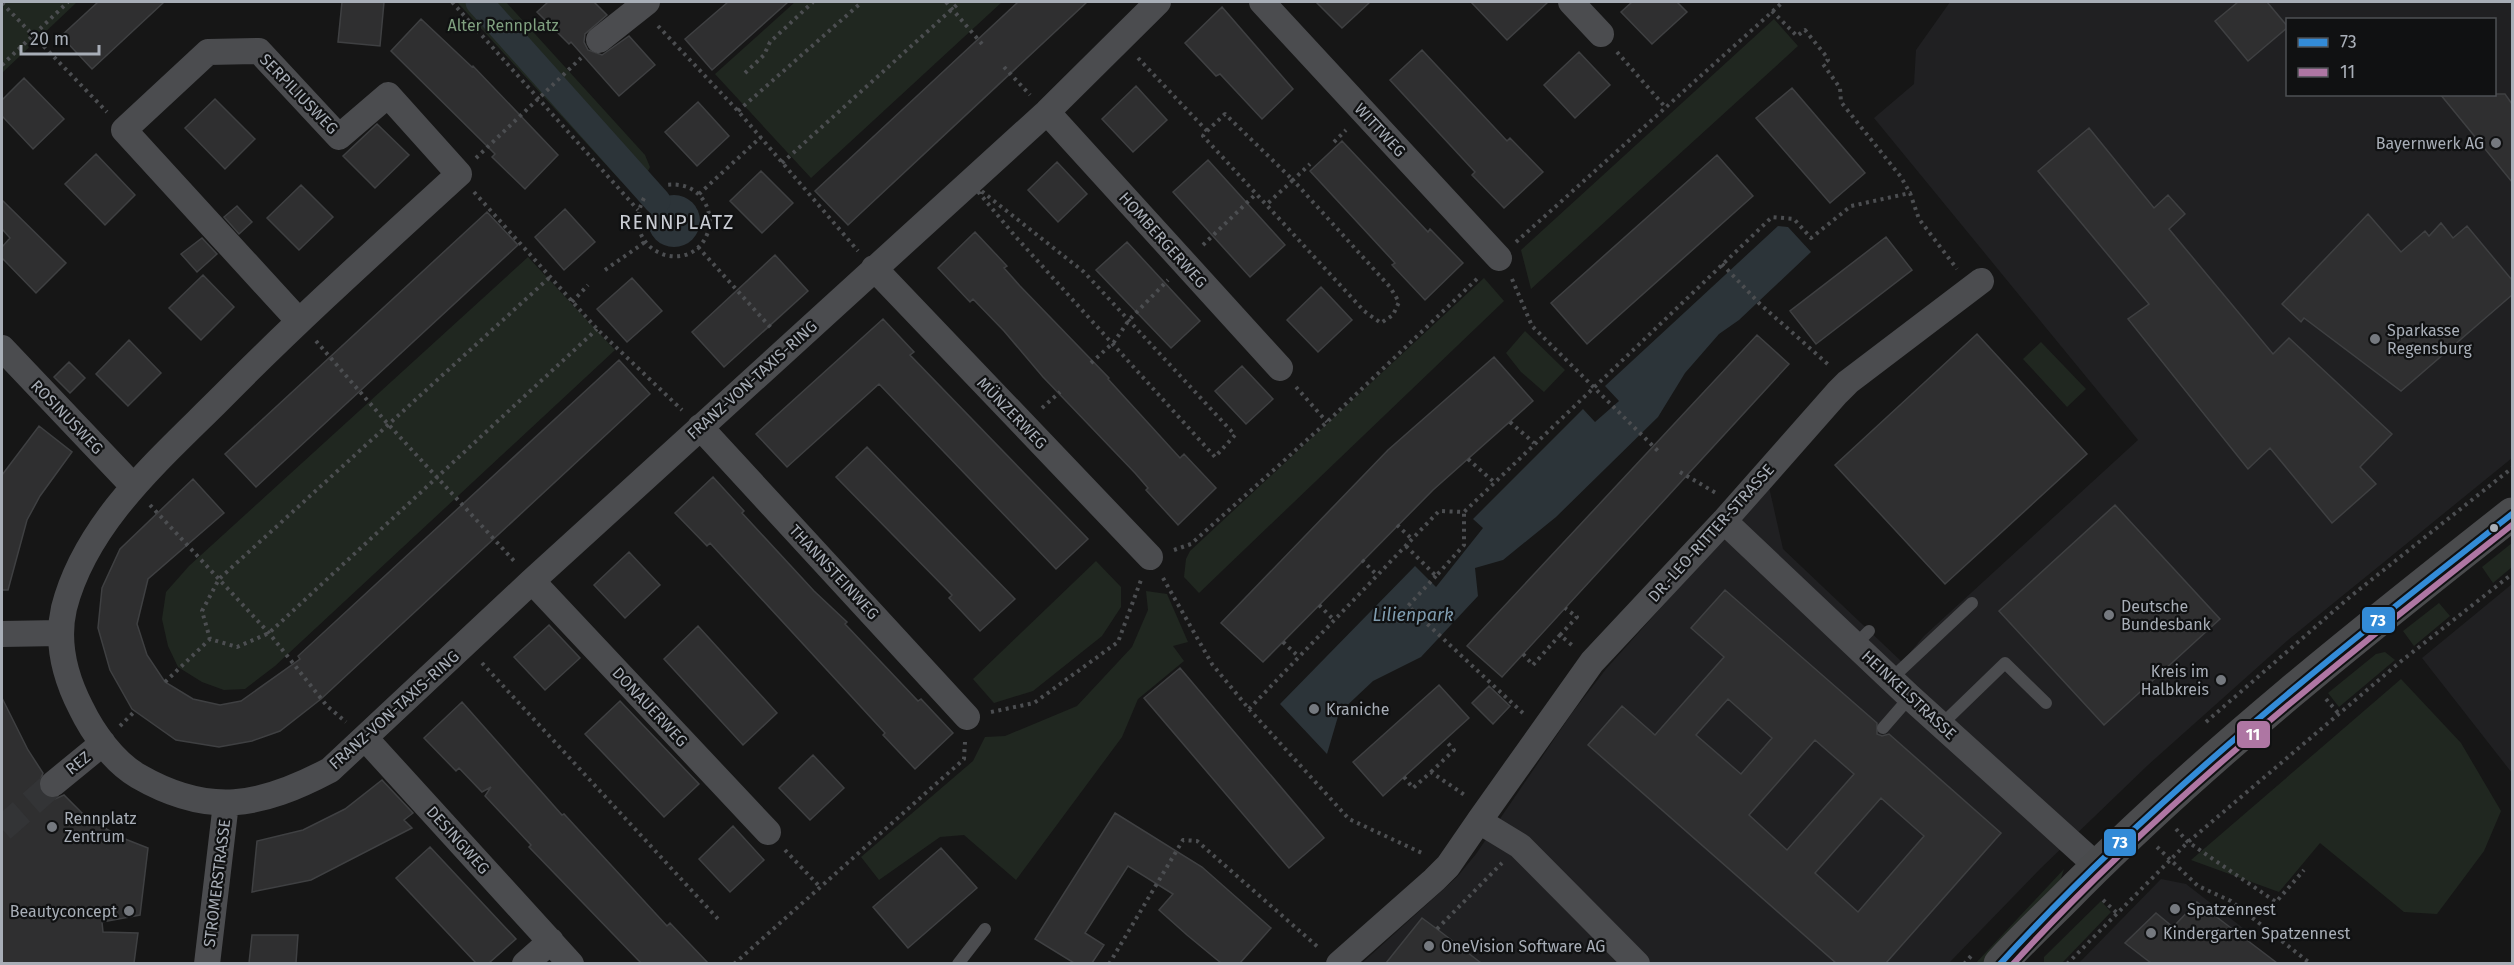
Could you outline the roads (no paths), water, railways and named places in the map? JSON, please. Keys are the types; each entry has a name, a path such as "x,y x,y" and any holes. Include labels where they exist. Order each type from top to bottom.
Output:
{"street":[{"name":"FRANZ-VON-TAXIS-RING","path":"459,174 298,320 133,486 80,565 65,606 60,633 64,666 76,700 89,726 103,743 132,772 159,788 190,800 226,803 260,800 297,788 330,770 532,581 1047,112 1158,2"},
{"name":"WITTWEG","path":"1262,2 1499,258"},
{"path":"1571,2 1601,34"},
{"path":"599,40 641,4"},
{"name":"SERPILIUSWEG","path":"298,320 124,130 208,52 259,51 339,137 388,95 459,174"},
{"name":"HOMBERGERWEG","path":"1047,112 1280,368"},
{"name":"MÜNZERWEG","path":"874,268 1150,557"},
{"name":"DR.-LEO-RITTER-STRASSE","path":"1333,960 1363,940 1448,866 1592,662 1729,515 1848,382 1976,285"},
{"name":"ROSINUSWEG","path":"2,348 133,486"},
{"name":"THANNSTEINWEG","path":"700,427 967,717"},
{"path":"2000,963 2147,819 2368,627 2512,514"},
{"name":"HEINKELSTRASSE","path":"1729,515 1862,638 1892,678 1910,697 2097,866"},
{"name":"DONAUERWEG","path":"532,581 768,832"},
{"path":"2,634 60,633"},
{"name":"DESINGWEG","path":"365,738 571,963"},
{"name":"REZ","path":"53,784 103,743"},
{"name":"STROMERSTRASSE","path":"207,963 226,803"},
{"path":"1483,815 1520,846 1637,963"},
{"path":"525,963 550,941"}],"lane":[{"path":"1892,678 1972,603"},
{"path":"1941,725 2005,663 2046,703"},
{"path":"1883,729 1910,697"},
{"path":"958,963 985,929"}],"water":[{"path":"674,195 684,197 692,203 698,211 700,221 698,231 692,239 684,245 674,247 664,245 656,239 650,231 648,221 650,211 656,203 664,197"},
{"name":"Lilienpark","path":"1778,226 1788,227 1811,252 1739,320 1719,334 1685,373 1658,417 1556,517 1503,560 1475,568 1478,596 1421,657 1373,681 1339,713 1327,754 1280,704 1415,566 1436,587 1483,528 1473,519 1583,409 1595,422 1619,401 1605,386"}],"waterway":[{"path":"479,2 657,201"}],"tunnel":[{"path":"2,829 53,784"}],"place":[{"name":"Bayernwerk AG","path":"2496,143"},
{"name":"Sparkasse Regensburg","path":"2375,339"},
{"name":"Deutsche Bundesbank","path":"2109,615"},
{"name":"Kreis im Halbkreis","path":"2221,680"},
{"name":"Kraniche","path":"1314,709"},
{"name":"Rennplatz Zentrum","path":"52,827"},
{"name":"Spatzennest","path":"2175,909"},
{"name":"Beautyconcept","path":"129,911"},
{"name":"Kindergarten Spatzennest","path":"2151,933"},
{"name":"OneVision Software AG","path":"1429,946"}],"district":[{"name":"RENNPLATZ","path":"677,222"}],"park label":[{"name":"Alter Rennplatz","path":"503,25"}]}
